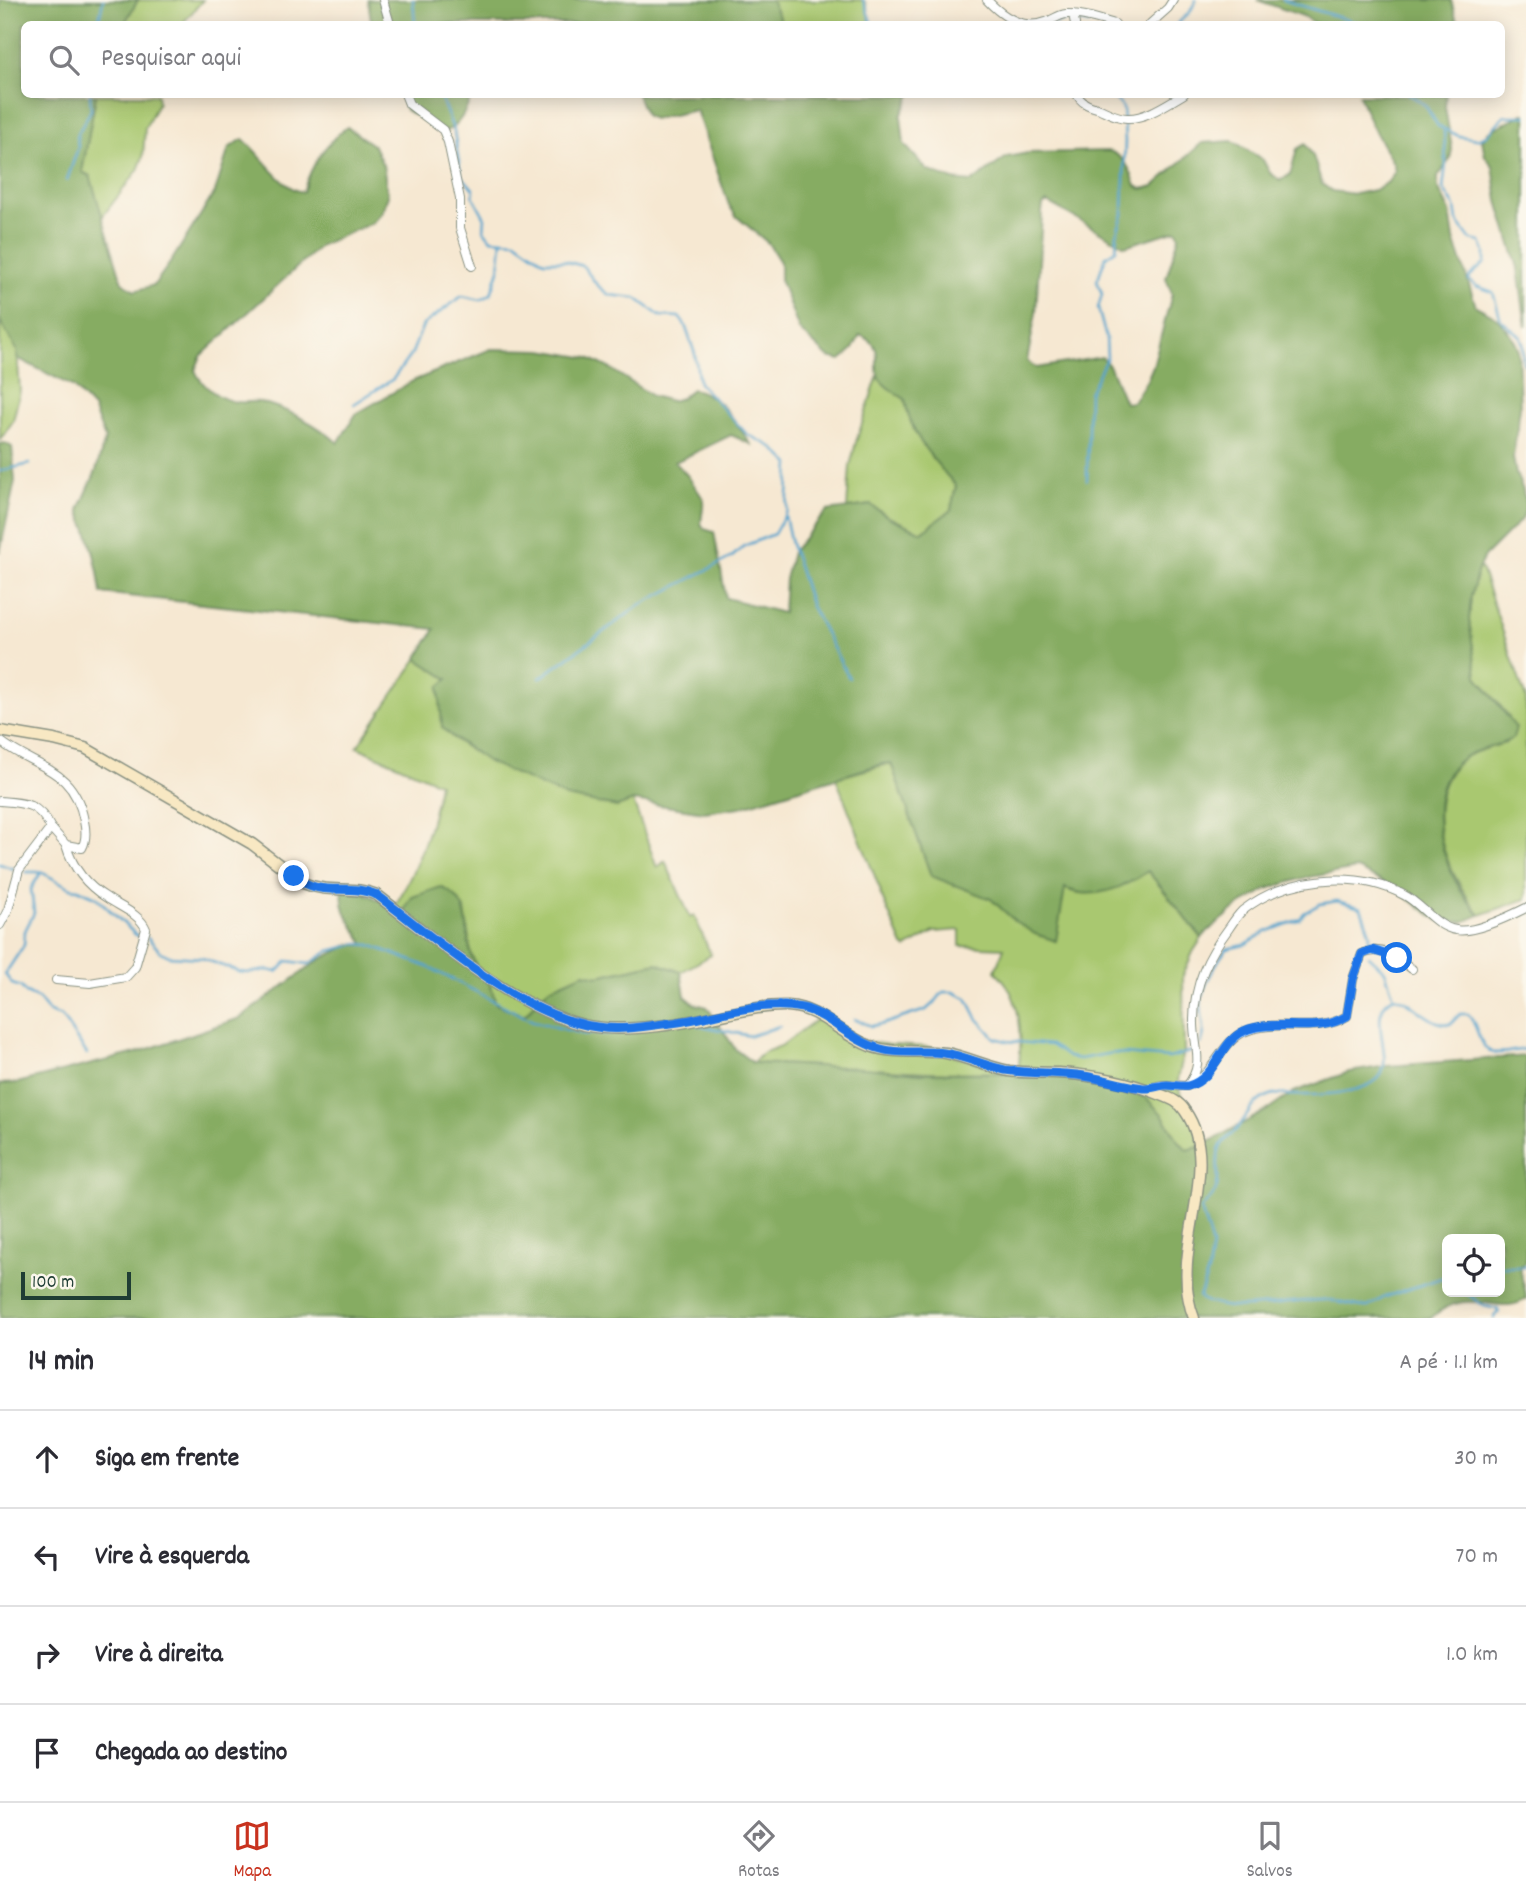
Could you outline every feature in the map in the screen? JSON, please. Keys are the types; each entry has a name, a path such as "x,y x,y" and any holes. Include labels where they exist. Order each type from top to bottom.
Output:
{"street":[{"path":"383,0 389,21"},
{"path":"987,0 1004,17 1015,21"},
{"path":"1153,21 1173,0"},
{"path":"1047,21 1073,14 1102,21"},
{"path":"1073,14 1074,21"},
{"path":"407,98 409,104 443,130 448,142 460,199 460,228 472,265"},
{"path":"1079,98 1117,117 1127,118 1147,113 1176,98"},
{"path":"0,731 62,741 85,748 252,844 303,883 332,890 366,890 377,895 505,988 531,1004 570,1021 599,1028 635,1028 701,1019 752,1008 801,1008 816,1014 850,1036 881,1049 948,1054 1009,1070 1084,1076 1145,1088 1176,1101 1190,1119 1197,1136 1200,1171 1187,1249 1185,1280 1194,1318"},
{"path":"0,741 55,772 76,796 85,824 85,843 82,848 66,845"},
{"path":"0,801 26,803 34,807 66,845 71,862 84,880 137,917 146,929 135,967 126,978 90,983 56,980"},
{"path":"0,925 11,901 19,870 51,828"},
{"path":"1188,1086 1198,1066 1194,1023 1198,985 1204,968 1214,948 1240,913 1266,896 1302,883 1347,880 1375,884 1403,894 1423,907 1442,925 1460,931 1510,916 1526,908"},
{"path":"1145,1088 1162,1085 1188,1086 1207,1074 1234,1038 1244,1031 1258,1027 1299,1027 1338,1022 1347,1016 1353,979 1362,954 1372,950 1384,952 1412,969"}],"green space":[{"path":"0,0 138,0 126,21 21,21 21,98 95,98 82,172 90,176 122,282 135,291 154,285 172,260 215,192 229,148 243,139 280,178 303,192 319,156 347,127 374,146 383,165 388,196 382,212 372,223 321,245 201,356 195,370 206,387 231,401 260,402 291,413 338,443 356,414 413,381 491,349 542,350 589,358 652,396 671,401 681,398 692,389 702,392 726,410 751,444 731,435 675,462 704,500 701,523 704,529 714,532 726,598 783,613 785,579 792,552 827,511 871,505 888,517 922,532 951,510 956,486 917,436 905,399 879,378 873,344 860,335 853,349 841,360 828,357 799,330 780,279 780,262 768,243 736,216 729,205 696,110 654,119 646,116 638,98 910,98 901,116 904,144 927,170 953,180 972,182 1007,157 1028,153 1109,151 1123,160 1136,186 1142,189 1154,186 1202,143 1233,141 1263,160 1270,173 1280,180 1290,175 1297,149 1305,144 1313,156 1322,184 1332,191 1355,194 1374,190 1388,182 1395,171 1360,98 1446,98 1452,149 1450,159 1438,177 1438,188 1450,212 1454,239 1476,306 1495,316 1511,334 1518,348 1520,408 1513,457 1526,507 1523,518 1484,557 1471,596 1469,620 1477,676 1516,728 1513,738 1463,758 1450,771 1442,786 1438,803 1441,839 1452,874 1480,915 1463,922 1438,920 1391,886 1357,869 1304,878 1267,889 1239,906 1202,938 1148,871 1108,891 1086,894 1065,888 1056,941 1035,934 1015,921 991,899 931,876 891,763 740,807 704,812 633,801 617,807 566,797 488,762 442,727 439,687 448,679 417,659 435,629 101,593 93,551 79,510 96,471 105,439 93,408 72,386 17,358 17,350 0,321","holes":["1047,202 1125,246 1177,230 1179,237 1166,278 1172,294 1153,366 1133,402 1125,403 1110,367 1102,357 1036,368 1027,361 1036,313 1043,205"]},
{"path":"138,0 203,0 185,21 126,21"},
{"path":"368,0 771,0 781,21 372,21"},
{"path":"771,0 862,0 870,21 781,21"},
{"path":"1257,0 1451,0 1458,21 1311,21"},
{"path":"95,98 157,98 158,103 145,128 143,157 138,170 102,217 90,176 82,172"},
{"path":"403,98 471,98 458,122 443,132 406,110"},
{"path":"1526,114 1526,327 1518,268 1498,201 1493,166 1485,156 1482,140 1489,131"},
{"path":"0,321 17,350 20,391 13,421 0,440"},
{"path":"878,375 881,381 905,399 917,436 956,486 951,510 922,532 888,517 871,505 847,508 850,466"},
{"path":"5,443 12,447 15,481 0,552 0,444"},
{"path":"1481,568 1526,699 1526,899 1480,915 1451,869 1444,852 1438,817 1445,782 1456,765 1470,755 1506,743 1509,717 1477,676 1469,620 1471,596 1478,569"},
{"path":"417,659 448,679 442,727 477,754 524,776 617,807 633,801 657,868 665,861 690,917 694,915 711,955 681,972 657,963 598,976 584,973 536,1000 525,1015 496,1004 489,983 471,954 465,909 441,887 418,897 403,912 393,909 422,848 433,816 439,783 357,747"},
{"path":"891,763 931,875 991,899 1015,921 1055,941 1064,888 1084,893 1108,890 1130,882 1148,871 1202,938 1183,975 1184,1051 1178,1080 1180,1093 1194,1122 1200,1147 1187,1150 1162,1114 1018,1072 1019,1018 1011,993 995,971 1004,948 960,946 960,930 934,932 906,948 903,946 836,778"},
{"path":"441,887 452,894 464,911 471,953 478,969 489,982 496,1004 525,1015 548,989 584,973 598,976 657,963 681,972 685,996 695,1004 707,1007 736,1050 753,1063 920,1073 1067,1073 1132,1090 1147,1099 1162,1114 1187,1150 1200,1147 1271,1108 1294,1092 1349,1072 1387,1066 1526,1056 1526,1263 1521,1266 1521,1270 1526,1299 1506,1305 1458,1303 1431,1318 0,1318 0,1084 17,1083 136,1053 240,1018 319,960 351,944 365,945 345,912 343,889 357,889 403,912 412,897"},
{"path":"817,1019 853,1040 928,1047 1008,1072 912,1071 753,1063 762,1053 781,1046"}],"waterway":[{"path":"99,21 103,0"},
{"path":"413,0 415,21"},
{"path":"863,0 871,21"},
{"path":"1180,21 1190,12 1196,0"},
{"path":"1283,0 1351,21"},
{"path":"1063,21 1077,21"},
{"path":"67,180 78,148 77,135 91,110 90,98"},
{"path":"441,98 454,131 461,175 474,190 473,196 485,218 484,230 491,239 516,241 544,261 565,261 583,266 597,285 609,295 636,298 660,316 679,317 685,325 695,354 699,383 747,434 772,447 790,464 787,511 774,534 744,546 732,557 640,605 540,678"},
{"path":"1087,480 1089,393 1107,357 1106,338 1098,308 1102,294 1097,281 1106,256 1116,250 1117,232 1123,215 1123,108 1114,98"},
{"path":"1415,98 1425,105 1438,126 1459,136 1477,139 1487,135 1504,116 1526,116"},
{"path":"1444,130 1446,164 1443,189 1455,207 1457,221 1471,240 1481,242 1485,252 1485,263 1469,280 1476,286 1493,292 1501,320 1520,336 1526,366"},
{"path":"354,404 393,379 412,353 423,325 462,296 481,300 491,294 499,270 502,241"},
{"path":"0,471 30,464"},
{"path":"785,516 811,606 849,678"},
{"path":"0,864 14,869"},
{"path":"26,872 41,872 71,888 96,897 136,935 141,936"},
{"path":"41,872 31,889 34,913 25,931 24,945 5,974 12,984 39,999 49,1012 61,1016 87,1054"},
{"path":"1201,1044 1204,1033 1201,999 1206,984 1227,949 1244,945 1266,932 1300,919 1304,913 1320,904 1337,901 1361,908 1370,934 1368,945"},
{"path":"148,938 161,952 169,956 202,958 249,973 268,970 277,972 288,961 309,964 329,951 357,944 370,945 428,967 533,1021 583,1034 622,1033"},
{"path":"1369,956 1385,971 1394,997"},
{"path":"854,1019 871,1026 883,1024 926,1010 943,992 953,992 967,998 977,1018 995,1038 1051,1045 1068,1057 1080,1059 1113,1053 1169,1058 1193,1051"},
{"path":"1394,997 1386,1003 1381,1012 1384,1064 1382,1073 1375,1081 1363,1087 1332,1094 1274,1094 1252,1108 1221,1145 1218,1153 1217,1187 1201,1209 1212,1246 1208,1272 1199,1298 1228,1307 1310,1300 1368,1307 1385,1297 1442,1278"},
{"path":"1394,997 1442,1023 1450,1024 1460,1014 1468,1014 1482,1043 1491,1052 1526,1049"},
{"path":"698,1025 750,1036 780,1026"},
{"path":"1505,1267 1526,1267"},
{"path":"1472,1297 1484,1306 1497,1309 1499,1312 1494,1318"}],"route":[{"path":"294,876 303,883 322,890 366,890 377,895 505,988 531,1004 584,1025 599,1028 635,1028 701,1019 752,1008 788,1006 810,1011 850,1036 881,1049 895,1052 935,1052 990,1067 1084,1076 1145,1088 1162,1085 1188,1086 1201,1079 1234,1038 1244,1031 1258,1027 1299,1027 1338,1022 1347,1016 1356,964 1362,954 1372,950 1397,958"}]}
